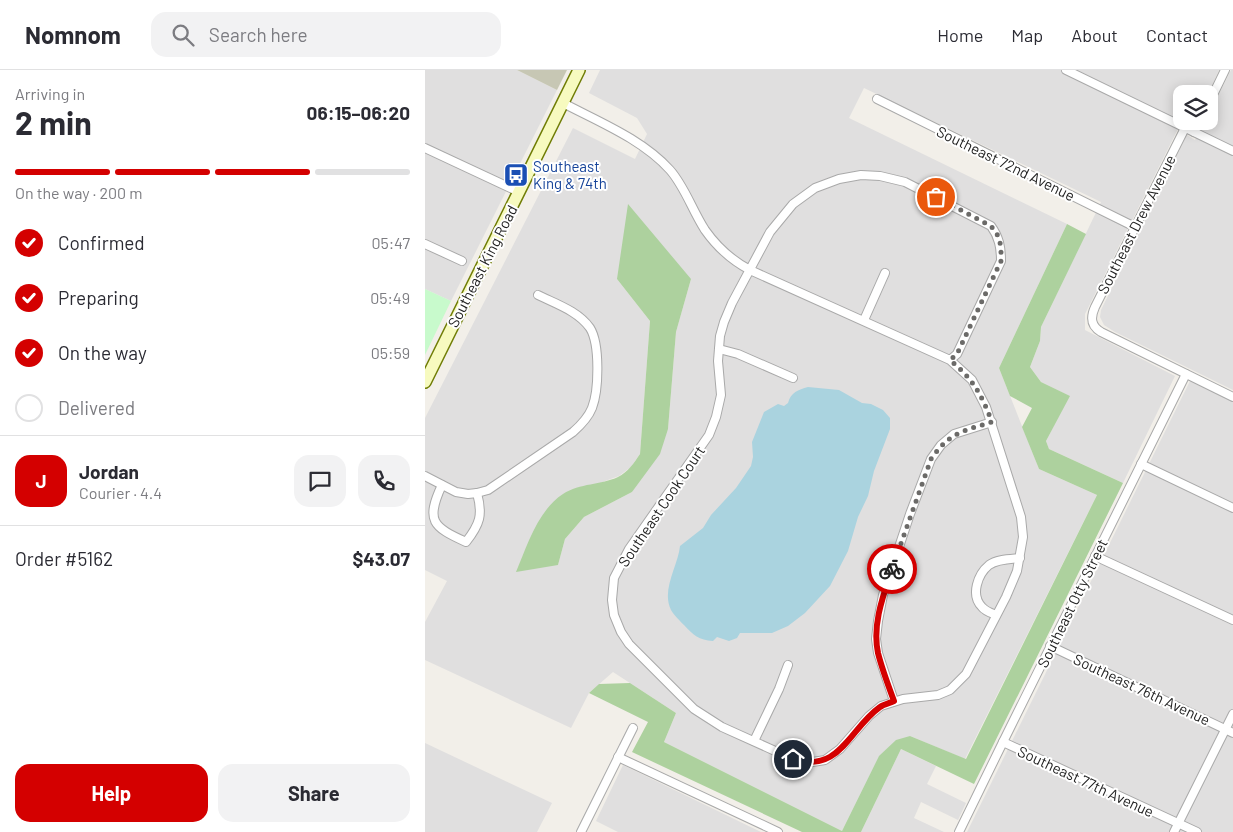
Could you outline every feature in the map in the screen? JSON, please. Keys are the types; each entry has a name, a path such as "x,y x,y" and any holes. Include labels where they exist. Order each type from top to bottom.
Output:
{"main road":[{"name":"Southeast King Road","path":"425,382 579,70"}],"street":[{"path":"1066,70 1173,122"},
{"path":"1218,85 1225,70"},
{"name":"Southeast 72nd Avenue","path":"877,99 1135,227"},
{"name":"Southeast Cook Court","path":"563,103 635,141 656,155 678,180 704,229 721,250 735,262 950,360 972,380 980,393 992,422 1021,517 1023,537 1017,570 1010,588 966,674 950,690 938,695 894,701 881,706 869,716 840,749 825,760 807,763 722,728 694,709 629,644 621,632 612,600 615,578 629,549 709,435 716,417 721,395 718,376 719,336 750,270"},
{"name":"Southeast Drew Avenue","path":"1184,130 1095,308 1092,322 1101,332 1186,374"},
{"path":"1190,130 1233,151"},
{"path":"425,148 519,192"},
{"path":"750,270 770,232 781,217 793,204 815,188 839,179 861,175 880,176 905,182 991,226 997,234 1001,246 1001,261 995,276 957,354 950,360"},
{"path":"425,244 462,261"},
{"path":"864,320 885,272"},
{"path":"425,476 456,492 477,494 488,490 531,461 573,432 584,421 591,409 596,392 596,349 594,337 590,328 581,318 538,295"},
{"path":"719,349 738,354 793,378"},
{"path":"1186,374 1233,397"},
{"name":"Southeast Otty Street","path":"961,831 1003,742 1186,374"},
{"path":"894,701 878,653 878,621 883,595 911,514 931,459 941,445 954,434 992,422"},
{"path":"1141,464 1233,508"},
{"path":"442,485 432,508 433,518 439,528 466,542 475,531 480,518 480,505 477,494"},
{"path":"1095,556 1233,620"},
{"path":"996,615 981,606 977,596 980,574 995,562 1020,558"},
{"name":"Southeast 76th Avenue","path":"1051,646 1229,731"},
{"path":"754,741 788,666"},
{"path":"1174,832 1229,731 1233,714"},
{"path":"581,832 633,728"},
{"name":"Southeast 77th Avenue","path":"1003,742 1197,832"},
{"path":"618,757 778,832"}],"shaded area":[{"path":"425,70 517,70 557,90 451,301 425,289"},
{"path":"517,70 567,70 557,90"},
{"path":"600,70 1219,70 1212,85 1173,85 1173,130 1177,130 1085,314 1085,330 1175,376 1123,483 1049,449 1046,441 1069,396 1041,382 1030,367 1040,341 1041,327 1101,202 864,88 849,118 1067,224 999,368 1039,469 1097,495 965,759 910,736 879,757 842,831 664,742 676,713 613,672 589,693 571,728 425,660 425,622 447,581 425,570 425,418 573,128 635,159 647,134 637,118 589,93","holes":["617,279 691,279 676,332 668,429 632,492 584,517 565,539 558,565 549,507 619,476 631,467 640,454 650,321"]},
{"path":"1231,70 1233,70 1233,390 1115,332 1104,325 1100,317 1101,310 1187,135 1195,140 1200,130 1218,130 1218,96"},
{"path":"1190,381 1233,402 1233,832 967,832"},
{"path":"425,743 552,803 537,832 425,832"},
{"path":"901,749 936,766 927,784 966,803 958,820 921,802 914,818 944,832 861,832"},
{"path":"623,765 761,832 618,832 596,821"}],"green space":[{"path":"628,204 691,279 676,332 668,429 660,454 632,492 584,517 565,539 558,565 516,572 534,529 554,501 570,490 622,475 640,454 650,321 617,279"},
{"path":"1067,224 1086,234 1041,327 1040,341 1030,367 1041,382 1070,396 1046,441 1049,449 1123,483 974,784 901,749 861,832 802,832 632,752 648,722 589,693 599,684 630,683 676,713 664,742 842,831 879,756 896,740 910,736 966,759 1097,495 1039,469 1022,427 1032,408 1010,396 999,368"},
{"path":"425,289 451,301 425,355"}],"water":[{"path":"808,387 839,390 862,403 871,404 883,410 890,418 890,429 874,471 868,496 858,517 848,551 830,586 805,613 788,626 772,633 740,633 737,638 729,641 717,637 713,641 700,638 690,632 677,618 668,602 669,586 680,546 703,528 711,515 736,488 751,466 753,457 752,442 764,412 778,404 784,406 795,392"}],"way so far":[{"path":"892,569 931,459 941,445 954,434 992,422 980,393 972,380 950,360 957,354 995,276 1001,261 1001,246 997,234 991,226 981,219 936,197"}],"place":[{"name":"Southeast King & 74th","path":"516,175"}],"route":[{"path":"793,759 807,763 831,757 869,716 881,706 894,701 878,653 877,639 883,595 892,569"}]}
